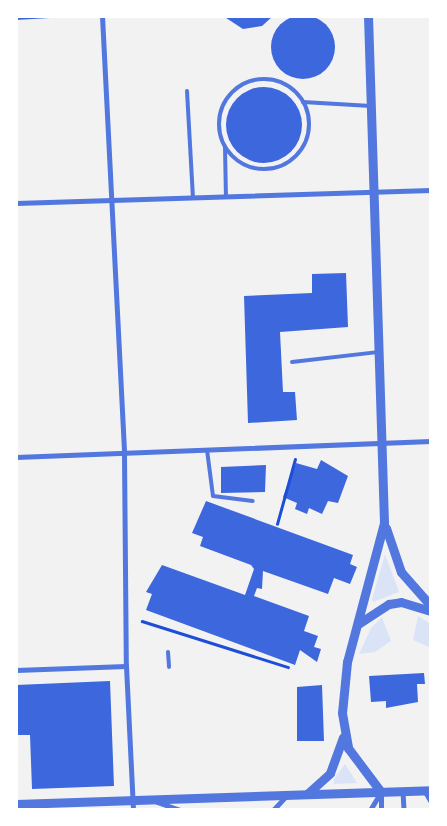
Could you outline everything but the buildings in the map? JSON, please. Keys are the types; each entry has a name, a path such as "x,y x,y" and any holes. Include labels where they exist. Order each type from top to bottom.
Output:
{"street":[{"path":"102,16 124,454 126,666 133,805"},
{"path":"305,795 330,773 344,734 344,678 384,523 368,16"},
{"path":"16,204 431,190"},
{"path":"16,458 431,440"},
{"path":"384,523 401,572 431,606"},
{"path":"358,624 389,604 401,602 431,611"},
{"path":"16,670 126,666"},
{"path":"344,734 355,762 381,792 382,810"},
{"path":"16,804 133,805 153,800 427,790 431,802"},
{"path":"403,791 404,810"},
{"path":"370,810 381,792"},
{"path":"273,810 286,796"},
{"path":"153,800 178,809"}],"lane":[{"path":"225,147 239,162 257,169 287,163 302,150 308,136 309,121 303,102 290,87 271,80 241,85 226,99 219,118 225,147 226,197"},
{"path":"187,91 193,198"},
{"path":"303,102 371,106"},
{"path":"292,362 379,352"},
{"path":"207,450 213,496 252,500"},
{"path":"168,652 169,667"}],"path":[{"path":"277,524 295,459"},
{"path":"142,622 288,667"}],"shaded area":[{"path":"385,554 399,592 373,602 372,599"},
{"path":"418,616 431,624 431,648 413,640"},
{"path":"382,617 391,641 375,652 359,654 371,628"},
{"path":"345,764 357,783 334,784 334,779"}]}
